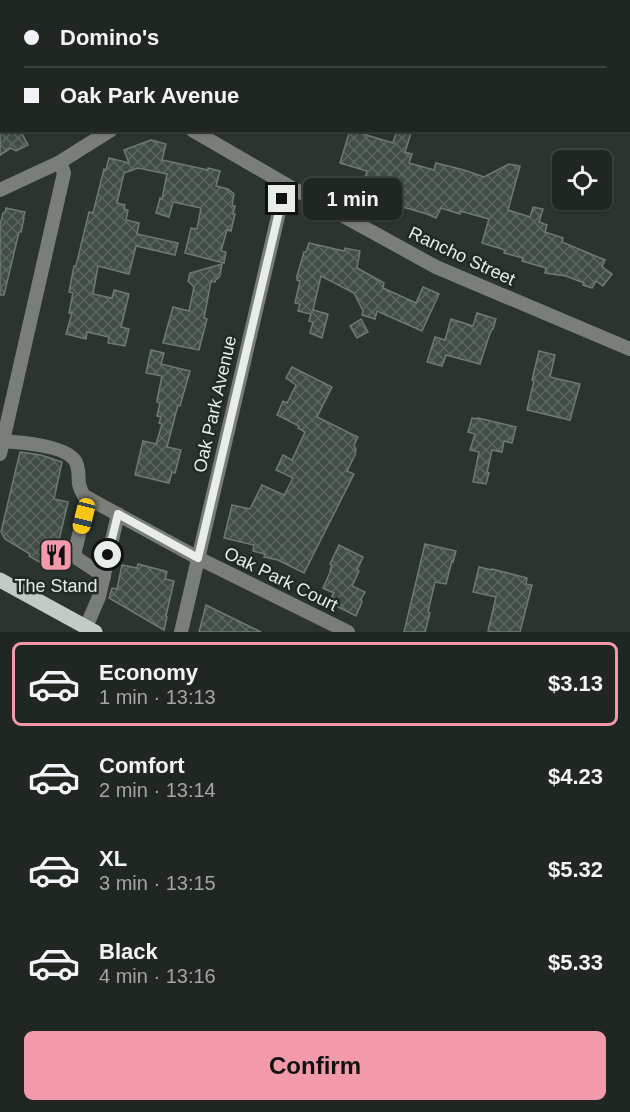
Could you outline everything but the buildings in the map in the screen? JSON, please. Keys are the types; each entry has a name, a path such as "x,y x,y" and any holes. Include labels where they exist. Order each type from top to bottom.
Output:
{"main road":[{"path":"0,580 90,629"}],"street":[{"path":"0,190 60,162 108,132"},
{"name":"Rancho Street","path":"195,132 287,186 436,267 630,349"},
{"path":"60,162 64,173 1,445 22,442 65,452 74,458 77,464 79,487 84,496 88,498 75,555 104,576"},
{"name":"Oak Park Avenue","path":"182,632 282,199 287,186"},
{"name":"Oak Park Court","path":"88,498 198,558 348,632"},
{"path":"90,629 118,514"}],"place":[{"name":"The Stand","path":"56,555"}],"route":[{"path":"108,555 118,514 198,558 282,199"}]}
